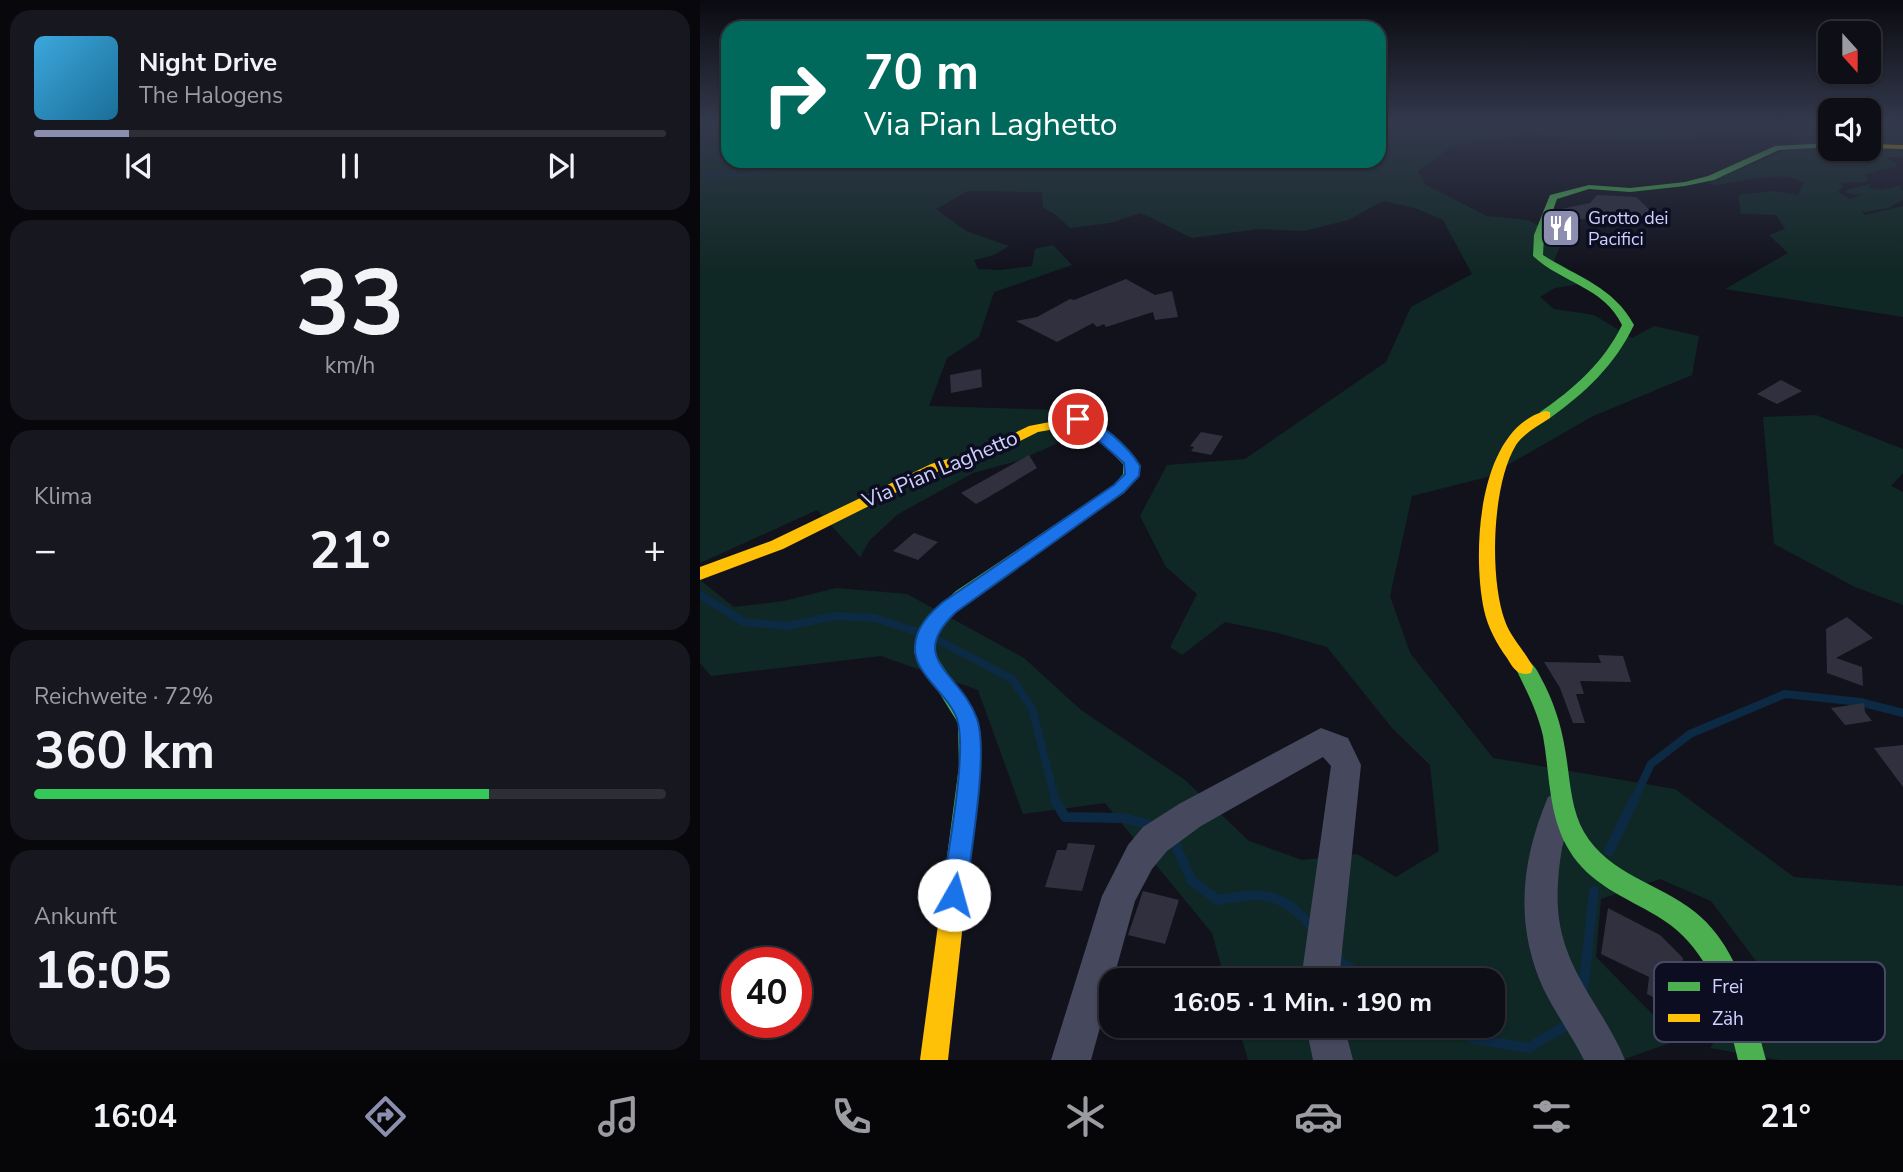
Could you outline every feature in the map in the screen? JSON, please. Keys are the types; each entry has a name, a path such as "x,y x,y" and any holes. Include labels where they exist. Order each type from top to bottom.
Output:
{"street":[{"path":"1723,962 1692,925 1670,909 1609,880 1573,836 1561,804 1557,757 1543,701 1506,644 1493,613 1488,538 1490,514 1510,443 1581,387 1612,351 1628,325 1624,311 1613,301 1538,256 1539,235 1552,199 1559,194 1589,187 1630,190 1685,184 1724,172"},
{"name":"Via Pian Laghetto","path":"700,574 777,545 928,470 989,451 1045,425 1081,420 1133,466 1132,476 1119,489 962,596 933,622 924,643 925,657 962,708 968,721 970,738 970,766 934,1060"},
{"path":"1071,1060 1119,896 1140,857 1155,839 1184,818 1310,746 1321,743 1330,744 1343,754 1346,780 1322,968"},
{"path":"1561,804 1550,828 1541,906 1548,955 1605,1060"},
{"path":"1328,1038 1333,1060"},
{"path":"1747,1042 1752,1060"}],"green space":[{"path":"700,172 1418,172 1426,185 1487,216 1528,220 1563,239 1554,261 1592,282 1555,288 1540,297 1554,309 1594,315 1632,338 1654,326 1699,336 1692,375 1593,416 1487,477 1412,496 1390,596 1410,653 1493,758 1675,789 1794,877 1903,886 1903,1060 1780,1060 1710,1048 1714,1042 1885,1042 1885,962 1757,962 1711,901 1660,879 1601,899 1596,957 1654,1016 1654,1042 1672,1042 1622,1060 1248,1060 1242,1038 1505,1038 1505,968 1222,968 1212,933 1105,803 1023,814 978,690 881,656 711,676 700,663 700,580 734,607 784,601 836,588 907,594 1024,658 1081,710 1185,780 1249,841 1302,860 1357,854 1396,877 1439,851 1430,765 1392,728 1327,647 1225,622 1182,655 1170,647 1197,594 1166,567 1140,516 1167,465 1245,459 1386,362 1411,307 1472,274 1443,220 1415,208 1383,201 1348,220 1304,231 1258,229 1192,238 1141,213 1110,223 1070,228 1043,207 1042,192 968,191 936,209 966,231 1009,246 994,255 974,260 978,269 1001,270 1032,266 1035,249 1053,245 1072,265 994,292 979,337 947,358 929,406 1059,410 1088,407 1095,412 1054,445 1017,461 973,473 898,514 869,541 860,557 817,510 700,563"},
{"path":"1732,172 1873,172 1865,175 1869,180 1866,182 1839,183 1843,186 1838,192 1850,199 1861,195 1847,193 1846,190 1871,184 1869,188 1881,190 1903,185 1899,189 1903,190 1903,199 1889,208 1865,212 1861,210 1865,215 1903,206 1903,317 1725,289 1788,253 1769,235 1785,229 1776,215 1741,214 1738,195 1774,191 1798,195 1804,183 1786,177 1774,177 1715,185 1707,183"},
{"path":"1816,415 1903,449 1903,473 1891,486 1903,492 1903,605 1855,587 1774,544 1763,417"}],"building":[{"path":"1597,195 1636,197 1657,217 1557,220 1561,209 1590,203"},
{"path":"1126,279 1155,295 1172,291 1178,317 1155,320 1153,312 1106,327 1104,324 1097,327 1093,323 1057,342 1016,321 1037,317 1070,299 1074,300"},
{"path":"981,369 982,387 951,393 950,375"},
{"path":"1781,380 1802,391 1777,404 1757,394"},
{"path":"1201,432 1223,436 1211,455 1191,451 1194,447 1190,446"},
{"path":"1029,455 1037,468 987,498 976,504 961,493"},
{"path":"914,533 938,542 918,560 893,551"},
{"path":"1847,617 1873,638 1836,658 1862,667 1863,686 1827,673 1826,629"},
{"path":"1598,655 1623,656 1631,682 1580,681 1584,694 1576,694 1585,723 1573,723 1560,688 1544,662 1601,663"},
{"path":"1864,703 1865,712 1872,721 1845,725 1831,708"},
{"path":"1903,745 1903,787 1874,748"},
{"path":"1068,843 1095,845 1082,891 1045,887 1057,850 1066,850"},
{"path":"1143,891 1179,900 1165,944 1128,935"},
{"path":"1608,908 1660,935 1683,958 1683,962 1654,962 1654,998 1647,994 1649,977 1601,954"}],"waterway":[{"path":"700,176 759,172"},
{"path":"703,597 700,595 744,622 787,626 835,616 875,618 918,632"},
{"path":"938,640 1012,679 1032,708 1056,801"},
{"path":"1633,802 1651,764 1690,734 1785,694 1860,702 1903,713"},
{"path":"1609,851 1634,800"},
{"path":"1056,801 1065,817 1124,818 1154,826"},
{"path":"1173,840 1192,881 1218,900 1248,896 1270,897 1290,906 1312,927"},
{"path":"1583,991 1594,891"},
{"path":"1337,957 1350,968"},
{"path":"1473,1038 1528,1048 1567,1025 1569,1020"}],"traffic: fast":[{"path":"1545,415 1593,376 1613,352 1628,325 1622,312 1602,293 1538,256 1539,235 1553,197 1589,187 1630,190 1685,184 1723,172"},
{"path":"955,887 969,766 968,721 923,652 933,622 962,596 1119,489 1132,468 1127,458 1108,442"},
{"path":"1524,667 1537,689 1546,713 1553,737 1565,814 1578,844 1607,875 1687,921 1703,937 1719,962"},
{"path":"1748,1042 1752,1060"}],"traffic: slow":[{"path":"1524,667 1502,634 1493,611 1488,574 1490,524 1497,476 1503,456 1518,434 1545,415"},
{"path":"700,574 777,545 936,467 989,451 1034,429 1081,420 1108,442"},
{"path":"934,1060 955,887"}],"place":[{"name":"Grotto dei Pacifici","path":"1561,228"}],"route":[{"path":"954,895 970,766 968,721 962,708 925,657 924,643 937,617 962,596 1119,489 1132,476 1133,466 1129,460 1086,422 1078,419"}]}
